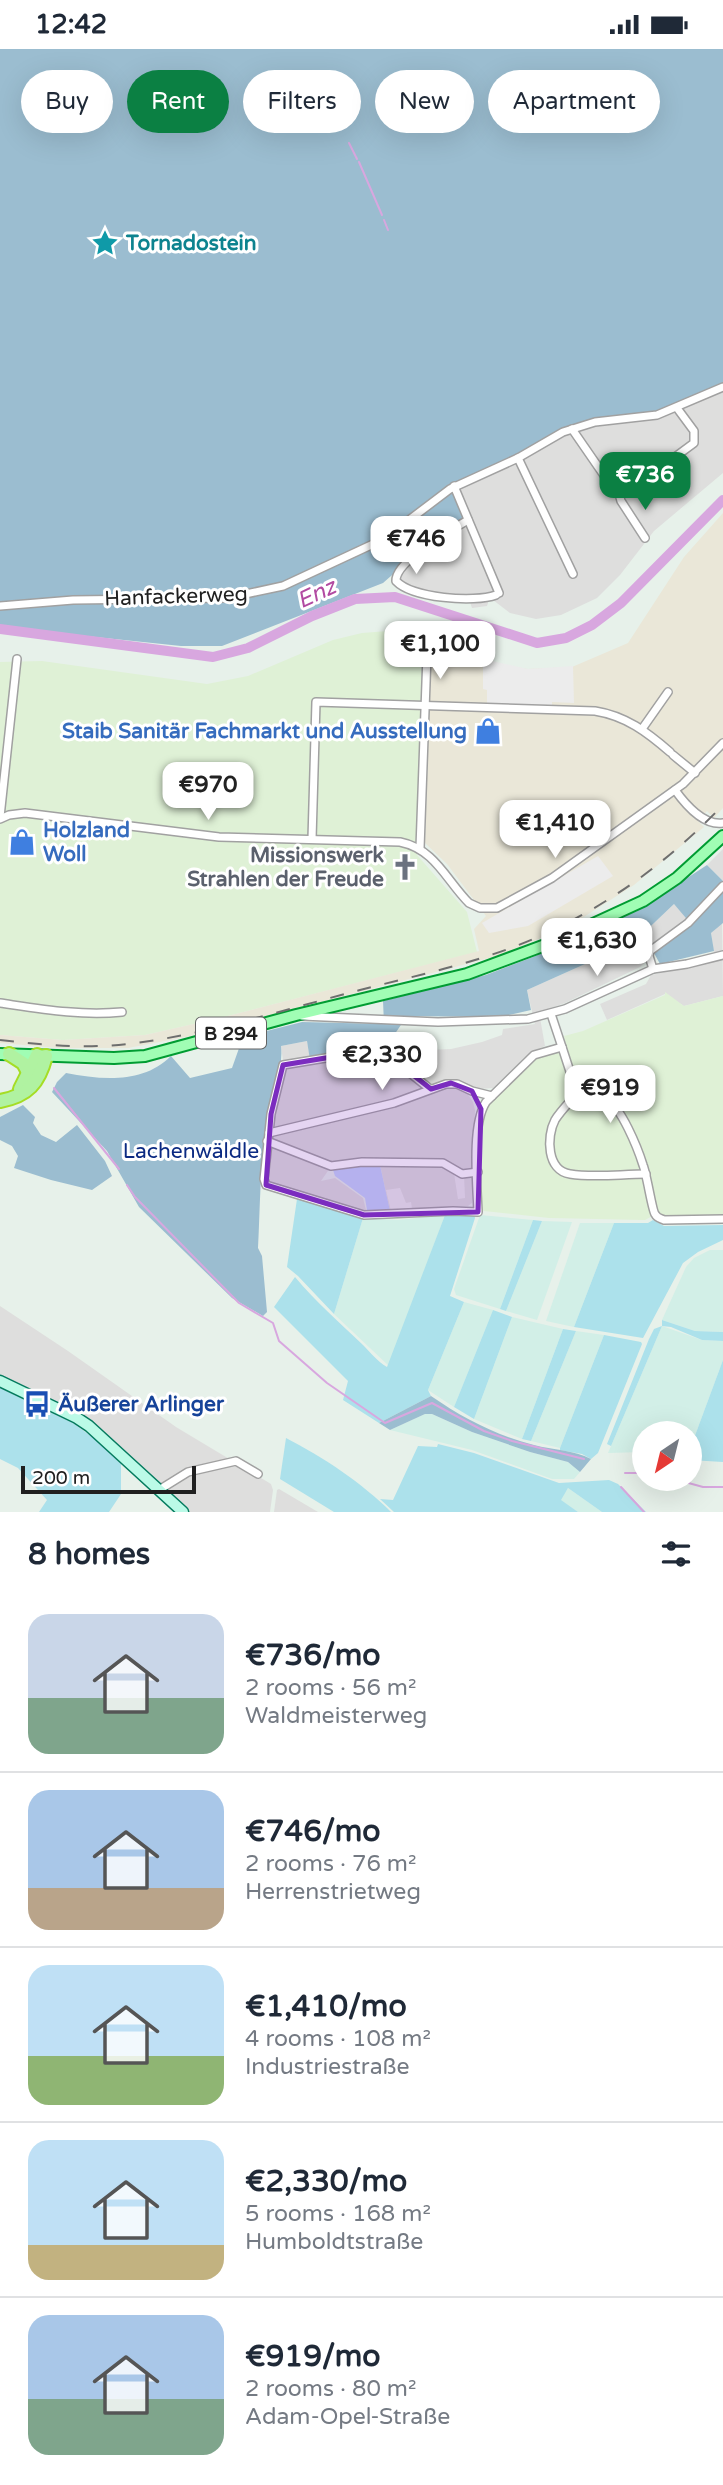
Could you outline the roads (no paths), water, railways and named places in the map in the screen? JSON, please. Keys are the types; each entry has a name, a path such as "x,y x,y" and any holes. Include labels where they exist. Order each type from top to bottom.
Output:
{"highway":[{"path":"4,1054 23,1063 29,1074"},
{"path":"13,1098 42,1055"},
{"path":"0,1101 25,1094 42,1069 42,1055"}],"main road":[{"name":"B 294","path":"4,1054 114,1058 145,1056 296,1015 467,974 556,941 660,891 705,855 723,836"},
{"path":"0,1381 89,1426 183,1512"}],"street":[{"name":"Hanfackerweg","path":"0,606 74,600 227,598 266,591 326,568 384,539 454,486 518,458 572,429 595,422 649,417 677,408 723,387"},
{"path":"572,429 610,484 625,491 635,488 692,445 695,440 694,431 677,408"},
{"path":"518,458 573,575"},
{"path":"454,486 468,520 497,594 478,599 448,598 403,587 396,581 399,570 438,537 468,520"},
{"path":"618,490 621,501 645,538"},
{"path":"420,848 427,655"},
{"path":"17,659 0,818 25,813 219,837 392,841 420,848 440,866 470,903 480,908 493,909 558,874 675,790 723,743"},
{"path":"642,729 668,692"},
{"path":"312,839 316,702 608,713 642,729 695,773"},
{"path":"675,790 694,811 711,823 723,823"},
{"path":"653,968 650,951 688,923 723,885"},
{"path":"296,1015 438,1022 501,1022 551,1014 653,968 687,964 723,955"},
{"path":"0,1003 92,1015 122,1012"},
{"path":"329,1007 337,1017"},
{"path":"551,1014 572,1083 579,1091 603,1098 618,1109 646,1174 651,1191 652,1210 656,1216 664,1220 723,1219"},
{"path":"481,1109 534,1055 562,1047"},
{"path":"430,1089 380,1049 283,1065 267,1141 266,1185 364,1215 478,1212 481,1109 472,1091"},
{"path":"269,1133 394,1103 430,1089 457,1084 492,1096"},
{"path":"579,1091 553,1123 551,1153 556,1168 569,1174 646,1174"},
{"path":"267,1141 331,1166 362,1162 443,1163 462,1174 478,1172"},
{"path":"159,1490 188,1472 236,1461 258,1474"}],"waterway":[{"path":"349,143 357,159"},
{"path":"359,162 382,215"},
{"path":"384,220 388,230"},
{"name":"Enz","path":"0,629 213,657 248,648 312,616 355,599 395,597 537,643 566,638 592,625 621,603 723,500"},
{"path":"54,1088 119,1169"},
{"path":"127,1185 135,1197 239,1303 273,1323 279,1341 327,1383 385,1423 432,1403 484,1431 584,1459"},
{"path":"625,1473 632,1473"},
{"path":"621,1487 644,1512"},
{"path":"702,1487 723,1487"}],"railway":[{"path":"0,1040 79,1046 157,1040 244,1021 485,957 534,939 580,916 624,889 666,858 723,805"}],"place":[{"name":"Tornadostein","path":"105,243"},
{"name":"Staib Sanitär Fachmarkt und Ausstellung","path":"488,731"},
{"name":"Holzland Woll","path":"22,842"},
{"name":"Missionswerk Strahlen der Freude","path":"405,867"},
{"name":"Äußerer Arlinger","path":"37,1404"}],"park label":[{"name":"Lachenwäldle","path":"191,1151"}]}
